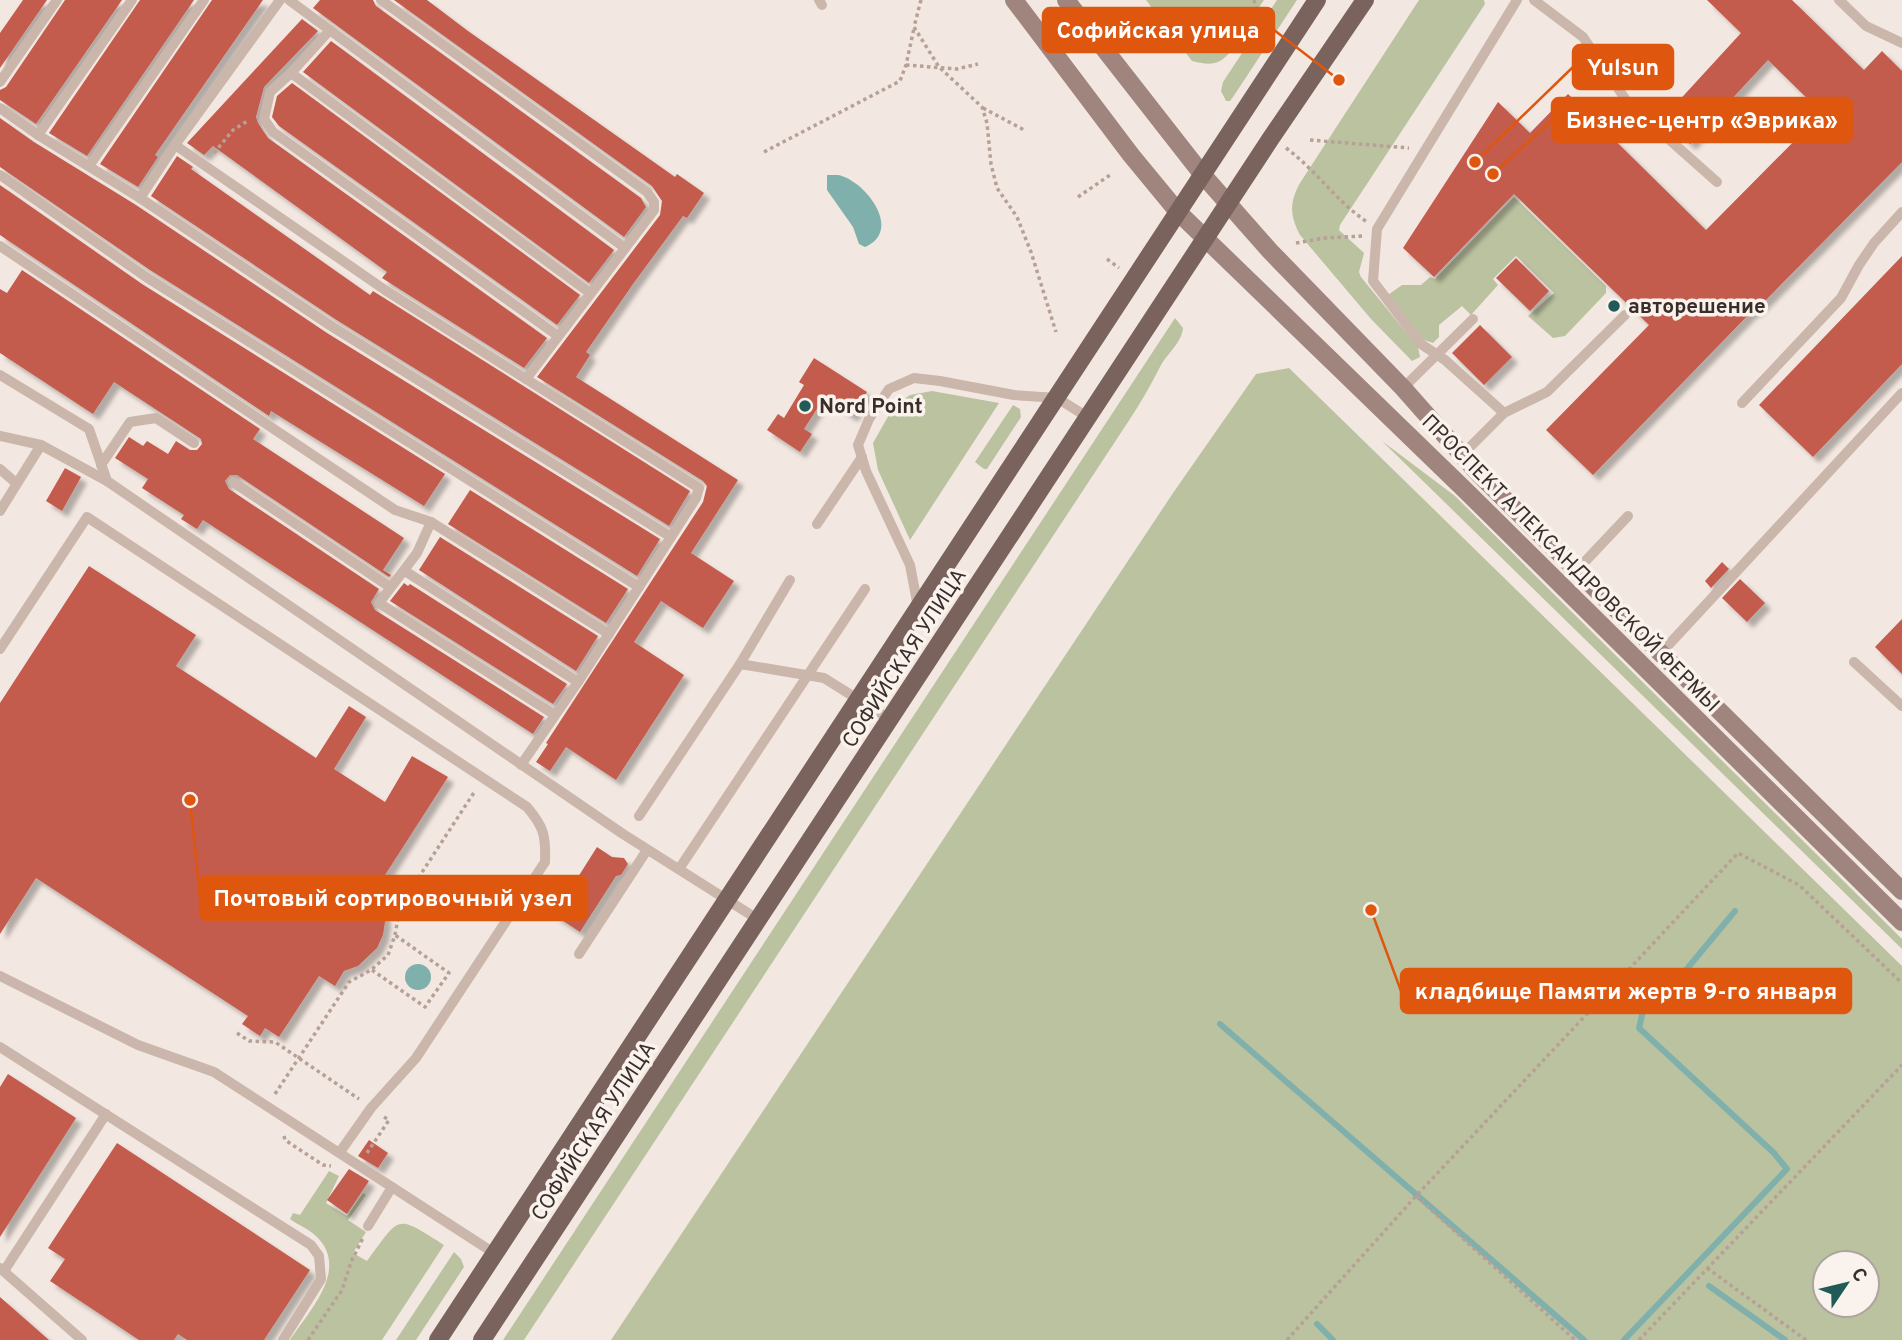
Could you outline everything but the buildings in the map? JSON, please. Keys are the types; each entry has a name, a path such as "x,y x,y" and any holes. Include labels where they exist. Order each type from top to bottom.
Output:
{"main road":[{"name":"ПРОСПЕКТ АЛЕКСАНДРОВСКОЙ ФЕРМЫ","path":"1014,0 1131,155 1178,212 1465,489 1902,922"},
{"name":"ПРОСПЕКТ АЛЕКСАНДРОВСКОЙ ФЕРМЫ","path":"1066,0 1228,205 1403,388 1462,455 1902,891"},
{"name":"СОФИЙСКАЯ УЛИЦА","path":"438,1340 1317,0"},
{"name":"СОФИЙСКАЯ УЛИЦА","path":"482,1340 1365,0"}],"lane":[{"path":"0,82 57,0"},
{"path":"38,135 132,0"},
{"path":"89,166 204,0"},
{"path":"140,198 280,0"},
{"path":"289,0 625,248"},
{"path":"381,0 647,192 654,202 654,210 526,379"},
{"path":"1504,413 1445,360 1421,344 1373,281 1377,232 1517,0"},
{"path":"1534,0 1583,37 1628,103 1717,183"},
{"path":"1839,0 1866,26 1902,43"},
{"path":"330,30 292,73 270,92 264,119 273,132 558,336"},
{"path":"292,73 590,293"},
{"path":"0,107 38,135 140,198 331,326 671,537"},
{"path":"175,145 385,290 699,488 696,498 578,682 521,765"},
{"path":"0,175 146,276 639,587"},
{"path":"1742,402 1841,298 1874,243 1902,212"},
{"path":"0,246 395,510 431,522 608,634"},
{"path":"1462,455 1504,413 1548,391 1625,315"},
{"path":"1403,388 1473,319"},
{"path":"0,374 89,429 107,481"},
{"path":"919,609 910,565 866,471 858,445 869,419 889,389 914,378 1013,395 1057,398 1088,418"},
{"path":"1661,653 1902,393"},
{"path":"101,465 130,422 156,418 194,443"},
{"path":"0,436 41,445 107,481 647,850 760,920"},
{"path":"0,511 41,445"},
{"path":"817,524 862,457"},
{"path":"0,469 16,483"},
{"path":"233,482 390,587"},
{"path":"1577,570 1628,516"},
{"path":"0,649 87,517 527,807 541,823 545,841 545,862 416,1058 371,1108 340,1152"},
{"path":"431,522 417,553 379,603 555,715"},
{"path":"405,571 578,682"},
{"path":"639,816 740,664 790,580"},
{"path":"679,869 865,589"},
{"path":"1854,662 1902,706"},
{"path":"740,664 824,678 891,720"},
{"path":"579,954 647,850"},
{"path":"0,976 138,1045 214,1072 494,1253"},
{"path":"0,1046 311,1245 319,1256 321,1279 283,1340"},
{"path":"82,1340 2,1270 106,1114"},
{"path":"368,1226 393,1187"}],"path":[{"path":"764,152 900,81 921,0"},
{"path":"1254,0 1259,18"},
{"path":"914,27 939,67 982,107 1027,131"},
{"path":"906,65 957,69 978,64"},
{"path":"982,107 997,188 1017,217 1056,332"},
{"path":"203,165 233,130 246,120 264,119"},
{"path":"1310,140 1426,149"},
{"path":"1286,148 1298,157 1346,208 1377,232"},
{"path":"1078,197 1110,175"},
{"path":"1296,243 1377,232"},
{"path":"1107,259 1120,268"},
{"path":"332,1167 323,1165 285,1140 275,1093 349,982 372,970 388,955 396,935 400,906 483,779"},
{"path":"1287,1340 1416,1196 1738,853 1799,885 1902,983"},
{"path":"372,970 425,1007 449,973 396,935"},
{"path":"237,1034 249,1041 275,1042 389,1120 359,1165"},
{"path":"1639,1340 1902,1065"},
{"path":"1416,1196 1575,1340"},
{"path":"308,1340 342,1290 351,1262 368,1226"},
{"path":"1707,1268 1806,1340"}],"green space":[{"path":"1146,0 1264,0 1232,50 1217,63 1210,64 1192,61"},
{"path":"1277,0 1297,0 1233,97 1226,101 1221,91 1223,82"},
{"path":"1419,0 1484,0 1485,4 1339,230 1364,253 1359,272 1361,277 1418,347 1420,357 1412,361 1371,319 1300,235 1292,209 1300,183"},
{"path":"1514,197 1606,286 1606,293 1565,336 1553,338 1528,316 1554,293 1516,256 1493,279 1498,285 1471,315 1462,306 1439,325 1439,337 1433,343 1424,340 1388,295 1402,285 1421,285 1430,277 1435,279"},
{"path":"1175,318 1183,328 1180,338 1128,422 524,1340 503,1340"},
{"path":"1289,368 1902,966 1902,1340 611,1340 1173,493 1256,374"},
{"path":"932,391 999,403 910,540 878,470 873,443 894,406 910,395"},
{"path":"1013,405 1020,409 1021,417 987,469 984,469 975,462"},
{"path":"1382,441 1455,496 1902,939 1902,949"},
{"path":"329,1171 339,1176 326,1203 347,1216 363,1193 366,1195 348,1220 366,1232 353,1253 367,1261 386,1235 400,1224 416,1228 444,1245 382,1340 290,1340 322,1291 328,1277 329,1264 326,1251 318,1238 290,1219 293,1213 300,1215"},
{"path":"454,1252 464,1267 416,1340 396,1340"}],"water":[{"path":"827,175 849,179 869,196 876,207 881,219 881,230 876,240 865,247 859,244 853,227 827,190"},
{"path":"418,964 427,968 431,977 427,986 418,990 409,986 405,977 409,968"}],"waterway":[{"path":"1624,1340 1787,1169 1774,1153 1639,1028 1643,1011 1686,970 1735,911"},
{"path":"1220,1024 1584,1340"},
{"path":"1709,1286 1785,1340"},
{"path":"1317,1324 1333,1340"}],"place":[{"name":"Софийская улица","path":"1339,80"},
{"name":"Yulsun","path":"1475,162"},
{"name":"Бизнес-центр «Эврика»","path":"1493,174"},
{"name":"авторешение","path":"1614,306"},
{"name":"Nord Point","path":"805,406"},
{"name":"Почтовый сортировочный узел","path":"190,800"},
{"name":"кладбище Памяти жертв 9-го января","path":"1371,910"}]}
